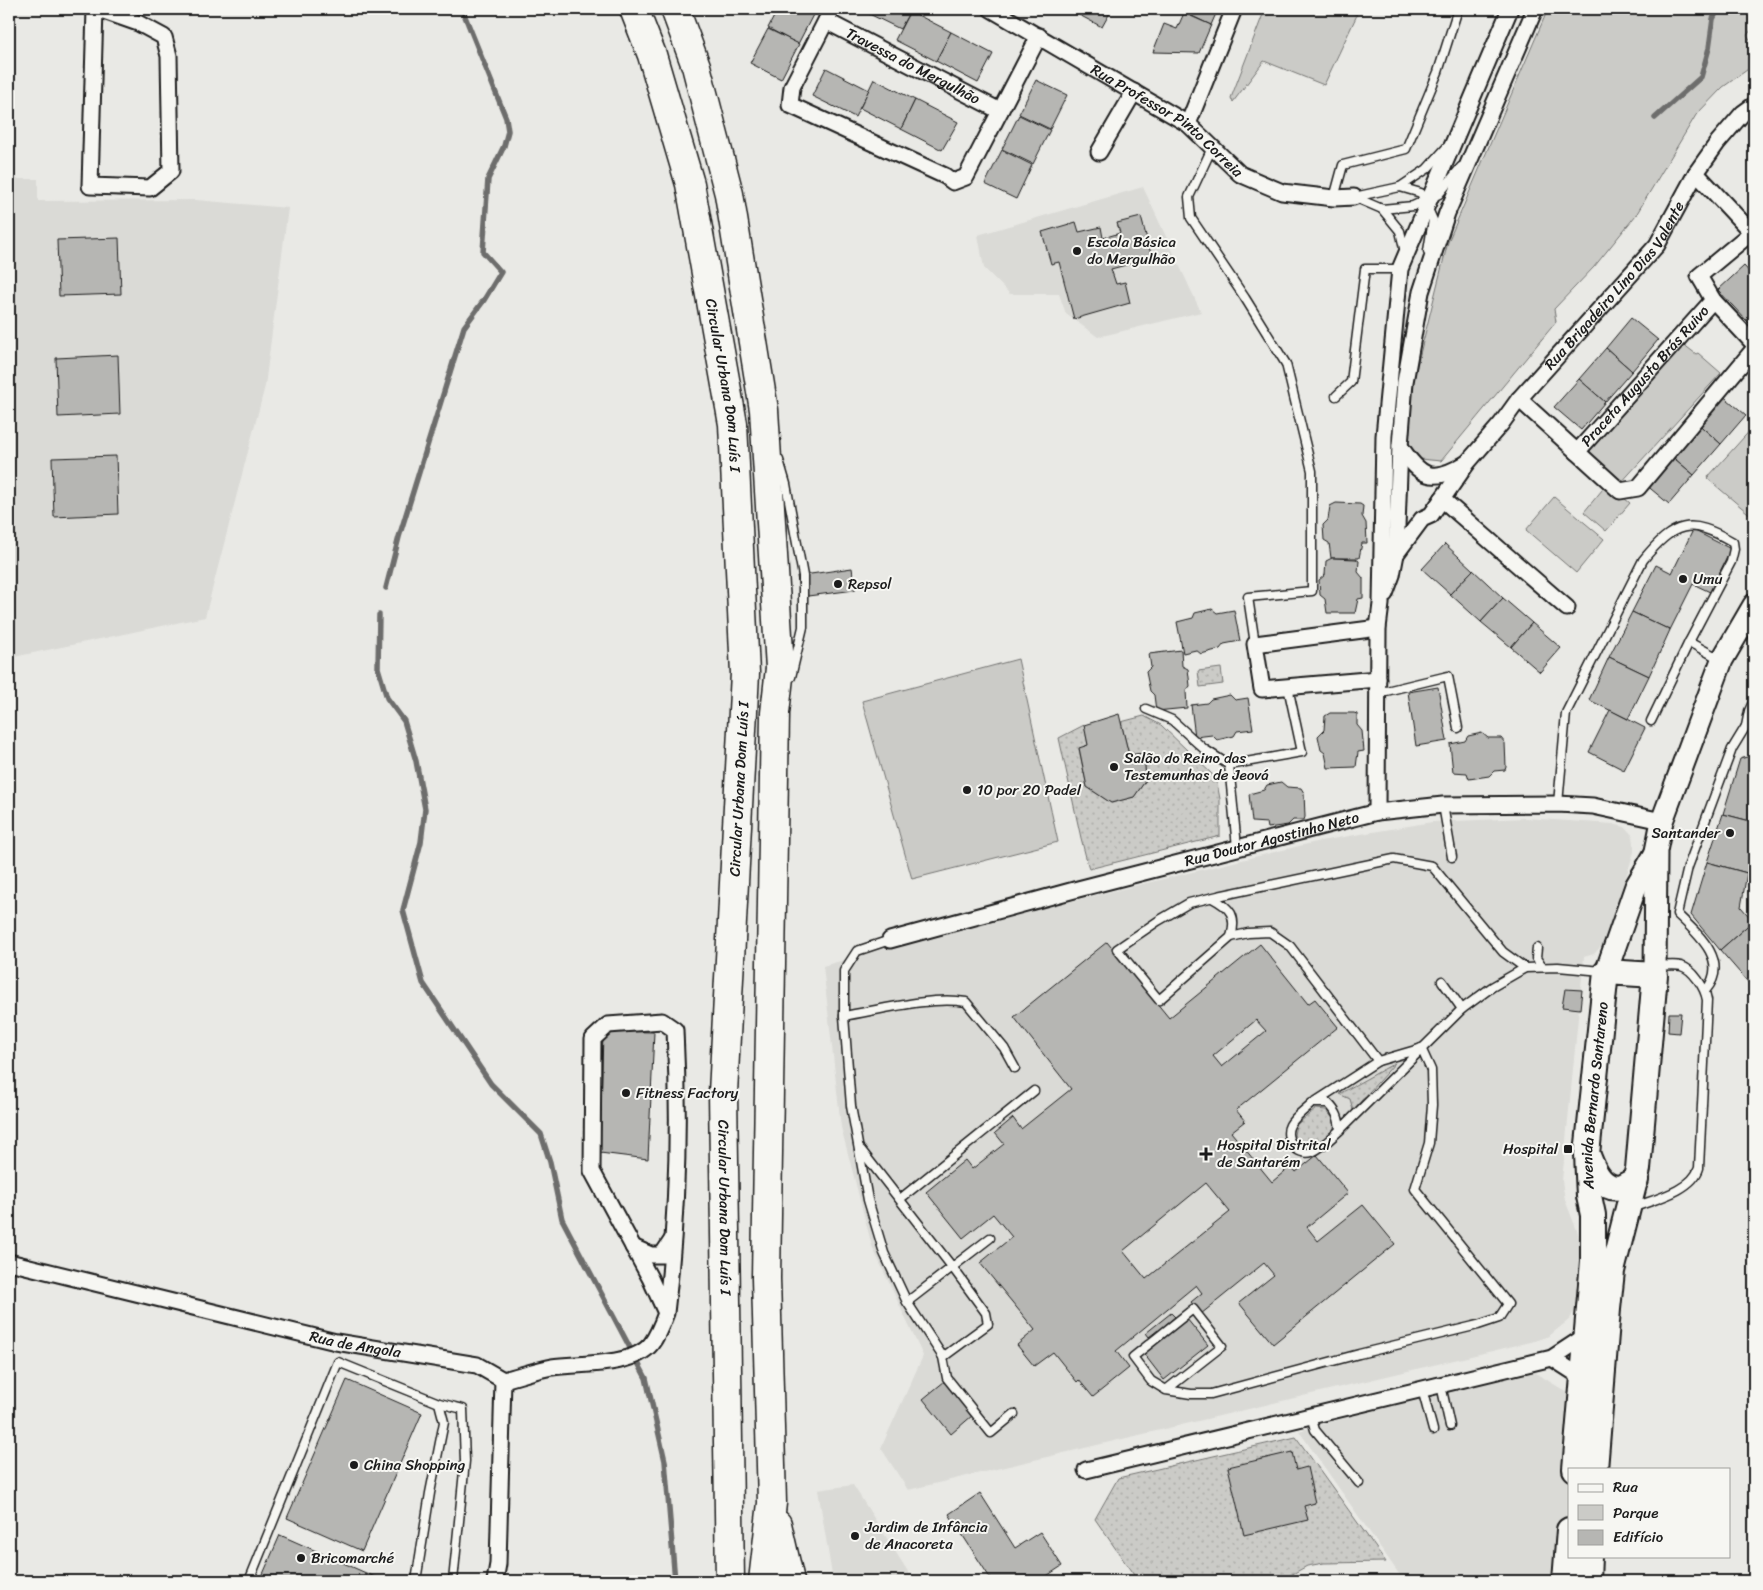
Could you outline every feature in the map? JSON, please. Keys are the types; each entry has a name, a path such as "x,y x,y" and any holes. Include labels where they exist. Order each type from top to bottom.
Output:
{"highway":[{"name":"Circular Urbana Dom Luís I","path":"634,9 652,55 690,184 733,424 745,673 723,1093 730,1581"},
{"path":"675,9 696,66 729,194 764,410 783,695 766,1278 772,1503 763,1581"},
{"path":"772,1503 790,1581"},
{"path":"724,1581 730,1549"}],"main road":[{"name":"Avenida Bernardo Santareno","path":"1595,1468 1612,1271 1636,1180 1655,971 1656,851 1662,821 1722,660 1754,605"},
{"name":"Avenida Bernardo Santareno","path":"1575,1468 1593,1260 1593,1215 1589,1196 1587,1154 1606,972 1636,886 1656,851"},
{"path":"1606,972 1655,971"},
{"path":"1587,1154 1595,1173 1613,1188 1621,1187 1636,1180"},
{"path":"1565,1581 1568,1543"},
{"path":"1588,1581 1589,1558"}],"street":[{"path":"97,9 138,23 164,38 169,56 171,171 150,188 90,186 97,9"},
{"name":"Rua Professor Pinto Correia","path":"991,9 1188,124 1240,174 1282,192 1334,198 1354,197"},
{"path":"1188,124 1234,9"},
{"name":"Rua Brigadeiro Lino Dias Valente","path":"1377,812 1378,628 1381,604 1384,436 1403,262 1510,9"},
{"path":"1400,446 1405,382 1421,292 1447,213 1535,9"},
{"path":"829,15 792,87 790,105 945,176 953,182 966,176 1039,36"},
{"name":"Travessa do Mergulhão","path":"829,15 1000,111"},
{"path":"1099,152 1134,92"},
{"name":"Rua Brigadeiro Lino Dias Valente","path":"1396,554 1422,519 1431,514 1468,462 1501,424 1518,399 1658,245 1696,173 1718,142 1743,113 1754,105"},
{"path":"1696,173 1753,231"},
{"name":"Praceta Augusto Brás Ruivo","path":"1753,231 1698,276 1713,300 1754,344"},
{"name":"Praceta Augusto Brás Ruivo","path":"1577,452 1713,300"},
{"name":"Praceta Augusto Brás Ruivo","path":"1518,399 1620,491 1638,488 1754,349"},
{"name":"Rua Brigadeiro Lino Dias Valente","path":"1400,446 1417,468 1425,474 1444,475 1468,462"},
{"name":"Rua Brigadeiro Lino Dias Valente","path":"1381,604 1392,575 1396,554 1400,446"},
{"path":"1442,499 1568,608"},
{"path":"1378,628 1256,644 1262,689 1378,686"},
{"name":"Rua Doutor Agostinho Neto","path":"890,940 1237,847 1245,847 1377,812 1443,805 1558,804 1593,806 1662,821"},
{"path":"495,1581 498,1564 503,1380 552,1367 591,1365 638,1354 650,1346 660,1330 666,1313 676,1206 678,1090 675,1030 662,1021 608,1025 593,1039 592,1171 650,1278 666,1313"},
{"path":"633,1247 651,1254 662,1255 673,1240"},
{"name":"Rua de Angola","path":"9,1262 336,1342 477,1365 503,1380"},
{"path":"1086,1470 1552,1358 1587,1335"},
{"path":"1552,1358 1583,1378"}],"lane":[{"path":"1334,198 1343,165 1406,149 1438,72 1458,9"},
{"path":"1354,197 1400,187 1427,168 1455,138"},
{"path":"1212,148 1189,197 1191,218 1245,298 1286,364 1312,472 1312,591 1248,596 1256,644"},
{"path":"1382,209 1413,206 1427,202 1439,194 1475,149"},
{"path":"1400,187 1421,193 1427,202 1433,220 1421,292"},
{"path":"1336,396 1350,382 1365,269 1403,262 1400,231 1382,209 1354,197"},
{"path":"764,410 775,447"},
{"path":"778,456 786,484 803,576 803,627 792,675 783,695"},
{"path":"1558,804 1566,713 1643,560 1662,539 1680,528 1690,526 1718,533 1733,542 1734,549 1731,562 1689,642 1652,721"},
{"path":"1689,642 1722,660"},
{"path":"1378,686 1448,676 1458,728"},
{"path":"1146,709 1172,720 1204,749 1229,765 1302,752 1288,687"},
{"path":"1706,990 1712,982 1716,970 1713,957 1706,945 1677,914 1688,867 1732,749 1750,726 1749,712 1754,700"},
{"path":"1229,765 1237,847"},
{"path":"1443,805 1452,857"},
{"path":"1378,1061 1290,946 1270,932 1248,933 1231,937 1159,1000 1117,949 1189,903 1394,859 1432,866 1502,952 1525,968"},
{"path":"1212,898 1222,903 1231,912 1235,924 1231,937"},
{"path":"890,940 857,951 844,971 844,1016 851,1106 868,1200 881,1244 907,1302 943,1357 947,1378 991,1432 1014,1414"},
{"path":"1537,948 1536,958 1542,967"},
{"path":"1628,1210 1680,1189 1696,1175 1698,1168 1706,990 1682,966 1655,971"},
{"path":"1421,1048 1378,1061 1312,1103 1294,1119 1288,1128 1287,1134 1296,1150 1311,1152 1340,1130 1462,1009 1492,987 1525,968 1542,967 1606,972"},
{"path":"1442,981 1462,1009"},
{"path":"844,1016 935,1000 951,999 966,1002 1004,1048 1015,1068"},
{"path":"1166,1390 1222,1346 1193,1309 1133,1357 1151,1381 1166,1390 1211,1394 1499,1318 1508,1304 1415,1189 1429,1142 1432,1105 1431,1070 1421,1048"},
{"path":"900,1199 1034,1091"},
{"path":"1312,1103 1328,1103 1340,1120 1340,1130"},
{"path":"859,1148 986,1313 988,1324 943,1357"},
{"path":"907,1302 990,1238"},
{"path":"249,1581 338,1362 336,1342"},
{"path":"338,1362 439,1403 463,1409 465,1461 453,1581"},
{"path":"1441,1385 1450,1426"},
{"path":"1422,1389 1433,1430"},
{"path":"416,1581 444,1422 439,1403"},
{"path":"1311,1416 1315,1430 1359,1483"}],"shaded area":[{"path":"9,179 38,179 38,201 196,200 288,208 265,386 205,617 9,658"},
{"name":"Escola Básica do Mergulhão","path":"1143,187 1201,312 1098,337 1066,314 1059,294 1010,294 984,268 978,235"},
{"name":"Hospital Distrital de Santarém","path":"1525,818 1613,824 1625,827 1633,836 1634,843 1634,852 1605,942 1594,954 1584,957 1562,1181 1565,1200 1578,1233 1580,1245 1580,1289 1576,1307 1570,1319 1549,1336 1534,1341 908,1490 881,1448 923,1356 872,1246 841,1127 823,966 927,936 1320,841 1432,822"},
{"path":"1534,1372 1565,1391 1612,1425 1609,1468 1568,1468 1568,1558 1602,1558 1601,1581 1404,1581 1299,1431 1384,1406"},
{"name":"Jardim de Infância de Anacoreta","path":"853,1485 914,1581 833,1581 818,1490"}],"green space":[{"path":"1265,9 1346,9 1357,15 1324,85 1264,61 1233,102 1231,98"},
{"path":"1548,9 1754,9 1754,27 1747,35 1754,45 1754,65 1723,87 1696,115 1636,215 1594,267 1554,309 1556,322 1441,461 1420,459 1410,449 1402,426 1448,242"},
{"path":"1683,344 1696,354 1698,353 1721,373 1619,485 1585,454"},
{"path":"1754,426 1754,518 1707,478"},
{"path":"1607,484 1630,503 1606,531 1584,512"},
{"path":"1554,497 1604,539 1576,573 1526,530"},
{"name":"10 por 20 Padel","path":"1018,659 1058,842 912,879 862,701"},
{"path":"1221,668 1223,684 1200,687 1198,671"},
{"path":"1144,716 1161,725 1216,778 1220,799 1220,836 1089,869 1059,738 1084,725 1088,745 1079,749 1087,787 1111,803 1134,797 1146,780 1144,753 1129,755 1121,722"},
{"path":"1395,1063 1353,1110 1350,1099 1339,1094"},
{"path":"1316,1109 1326,1110 1335,1121 1333,1132 1313,1146 1302,1146 1294,1135 1296,1125"},
{"path":"1296,1437 1386,1562 1324,1563 1307,1566 1280,1581 1138,1581 1095,1519 1118,1478"}],"building":[{"path":"778,9 816,9 798,44 768,28"},
{"path":"859,9 911,9 900,29"},
{"path":"1068,9 1112,9 1102,27"},
{"path":"1195,9 1218,9 1211,25 1192,16"},
{"path":"910,11 951,32 936,61 895,40"},
{"path":"1184,13 1211,25 1199,53 1153,52 1164,24 1177,29"},
{"path":"768,29 799,44 781,79 750,63"},
{"path":"951,32 993,54 978,83 936,61"},
{"path":"826,68 869,90 855,117 812,96"},
{"path":"874,79 915,100 901,129 860,108"},
{"path":"1036,80 1067,95 1050,129 1019,114"},
{"path":"915,100 958,122 942,150 901,129"},
{"path":"1019,115 1050,130 1033,164 1002,149"},
{"path":"1002,150 1032,165 1016,199 985,184"},
{"path":"1141,217 1152,258 1111,269 1116,284 1125,282 1130,303 1074,319 1059,262 1051,264 1042,232 1076,222 1079,232 1101,227 1103,238 1120,233 1117,223"},
{"path":"119,238 121,294 59,296 57,240"},
{"path":"1744,266 1754,277 1754,312 1746,320 1718,290"},
{"path":"1754,312 1754,328 1746,320"},
{"path":"1631,318 1658,340 1632,371 1606,348"},
{"path":"1606,348 1632,371 1605,402 1579,379"},
{"path":"118,355 120,414 58,417 56,358"},
{"path":"1579,379 1605,402 1581,430 1554,407"},
{"path":"1721,394 1746,415 1721,444 1696,422"},
{"path":"1696,422 1721,444 1694,475 1669,454"},
{"path":"1669,454 1694,475 1669,504 1645,484"},
{"path":"116,456 118,514 54,517 52,458"},
{"path":"1336,503 1360,504 1363,506 1362,516 1366,523 1367,543 1362,543 1359,558 1331,558 1329,543 1324,540 1323,525 1328,520 1330,506"},
{"name":"Umu","path":"1693,530 1731,549 1710,592 1693,584 1670,630 1632,612 1656,565 1672,573"},
{"path":"1445,544 1473,570 1450,594 1422,569"},
{"path":"1332,558 1356,559 1359,561 1358,572 1363,578 1363,598 1358,599 1355,613 1327,613 1325,599 1320,595 1319,580 1325,575 1326,561"},
{"path":"852,568 855,590 800,597 797,576"},
{"path":"1473,570 1503,598 1481,622 1450,594"},
{"path":"1503,598 1532,623 1511,647 1481,622"},
{"path":"1212,609 1217,613 1234,610 1240,641 1224,644 1220,649 1201,654 1196,650 1183,653 1177,622 1193,618 1195,613"},
{"path":"1632,612 1670,630 1649,676 1609,657"},
{"path":"1532,623 1561,648 1540,672 1511,647"},
{"path":"1181,650 1182,666 1188,669 1190,686 1186,691 1187,708 1156,711 1154,695 1150,691 1146,672 1151,667 1149,654"},
{"path":"1609,657 1649,676 1628,719 1589,700"},
{"path":"1438,687 1447,741 1416,746 1408,692"},
{"path":"1230,695 1235,700 1248,698 1253,729 1237,731 1234,736 1217,740 1212,735 1195,737 1191,705 1207,703 1211,699"},
{"path":"1610,710 1645,728 1624,770 1589,752"},
{"path":"1330,713 1357,714 1357,725 1362,731 1364,751 1358,752 1356,767 1328,768 1325,753 1321,750 1318,736 1324,730 1325,716"},
{"name":"Salão do Reino das Testemunhas de Jeová","path":"1119,714 1129,755 1144,753 1146,780 1134,797 1111,803 1087,787 1079,748 1088,745 1084,725"},
{"path":"1482,733 1488,738 1501,738 1505,743 1505,770 1494,771 1489,776 1469,779 1467,773 1453,772 1450,744 1465,741 1468,736"},
{"path":"1754,755 1754,822 1723,814 1740,759"},
{"path":"1281,782 1287,787 1301,788 1304,793 1304,820 1293,820 1288,825 1268,828 1267,823 1252,822 1249,794 1264,790 1267,785"},
{"path":"1723,814 1754,822 1754,851 1747,873 1707,862"},
{"path":"1707,862 1747,873 1741,907 1753,921 1720,950 1691,915"},
{"path":"1753,921 1754,923 1754,989 1720,950"},
{"path":"1107,942 1169,1018 1260,944 1308,1004 1315,999 1338,1027 1236,1110 1245,1121 1231,1132 1272,1182 1291,1166 1296,1172 1317,1155 1348,1193 1307,1227 1318,1241 1363,1205 1395,1244 1273,1344 1239,1303 1274,1275 1264,1263 1201,1314 1191,1302 1202,1293 1196,1285 1116,1351 1129,1368 1093,1397 1079,1380 1077,1382 1053,1352 1034,1366 1017,1345 1035,1330 980,1263 1012,1237 993,1214 963,1238 926,1192 965,1160 972,1169 1004,1144 995,1133 1013,1118 1021,1129 1071,1089 1014,1017","holes":["1256,1020 1266,1031 1222,1067 1213,1056","1206,1183 1230,1212 1146,1279 1123,1251"]},
{"path":"1565,989 1582,990 1580,1009 1562,1007"},
{"path":"1669,1013 1681,1013 1679,1033 1668,1032"},
{"name":"Fitness Factory","path":"603,1031 654,1032 648,1159 600,1153"},
{"path":"1171,1313 1175,1317 1164,1326 1169,1333 1187,1319 1208,1345 1164,1380 1144,1354 1164,1338 1158,1330 1149,1337 1146,1333"},
{"name":"China Shopping","path":"347,1380 422,1413 362,1551 287,1518"},
{"path":"945,1381 973,1415 951,1434 923,1399"},
{"path":"1292,1452 1296,1470 1307,1467 1315,1503 1304,1506 1308,1520 1244,1535 1228,1467"},
{"path":"980,1493 1015,1548 1040,1532 1062,1566 1039,1581 992,1581 949,1514"},
{"name":"Bricomarché","path":"280,1535 384,1581 260,1581"}],"waterway":[{"path":"386,588 399,537 464,327 484,300 501,272 483,252 488,179 504,146 508,131 506,118 462,9"},
{"path":"1655,118 1701,77 1709,48 1713,19 1718,9"},
{"path":"379,615 378,668 387,698 404,721 416,761 425,809 421,842 403,910 423,983 491,1084 541,1134 550,1162 562,1219 646,1378 665,1461 675,1581"}],"place":[{"name":"Escola Básica do Mergulhão","path":"1077,251"},
{"name":"Umu","path":"1683,579"},
{"name":"Repsol","path":"838,584"},
{"name":"Salão do Reino das Testemunhas de Jeová","path":"1114,767"},
{"name":"10 por 20 Padel","path":"967,790"},
{"name":"Santander","path":"1730,833"},
{"name":"Fitness Factory","path":"626,1093"},
{"name":"Hospital","path":"1568,1149"},
{"name":"Hospital Distrital de Santarém","path":"1206,1154"},
{"name":"China Shopping","path":"354,1465"},
{"name":"Jardim de Infância de Anacoreta","path":"855,1536"},
{"name":"Bricomarché","path":"301,1558"}]}
